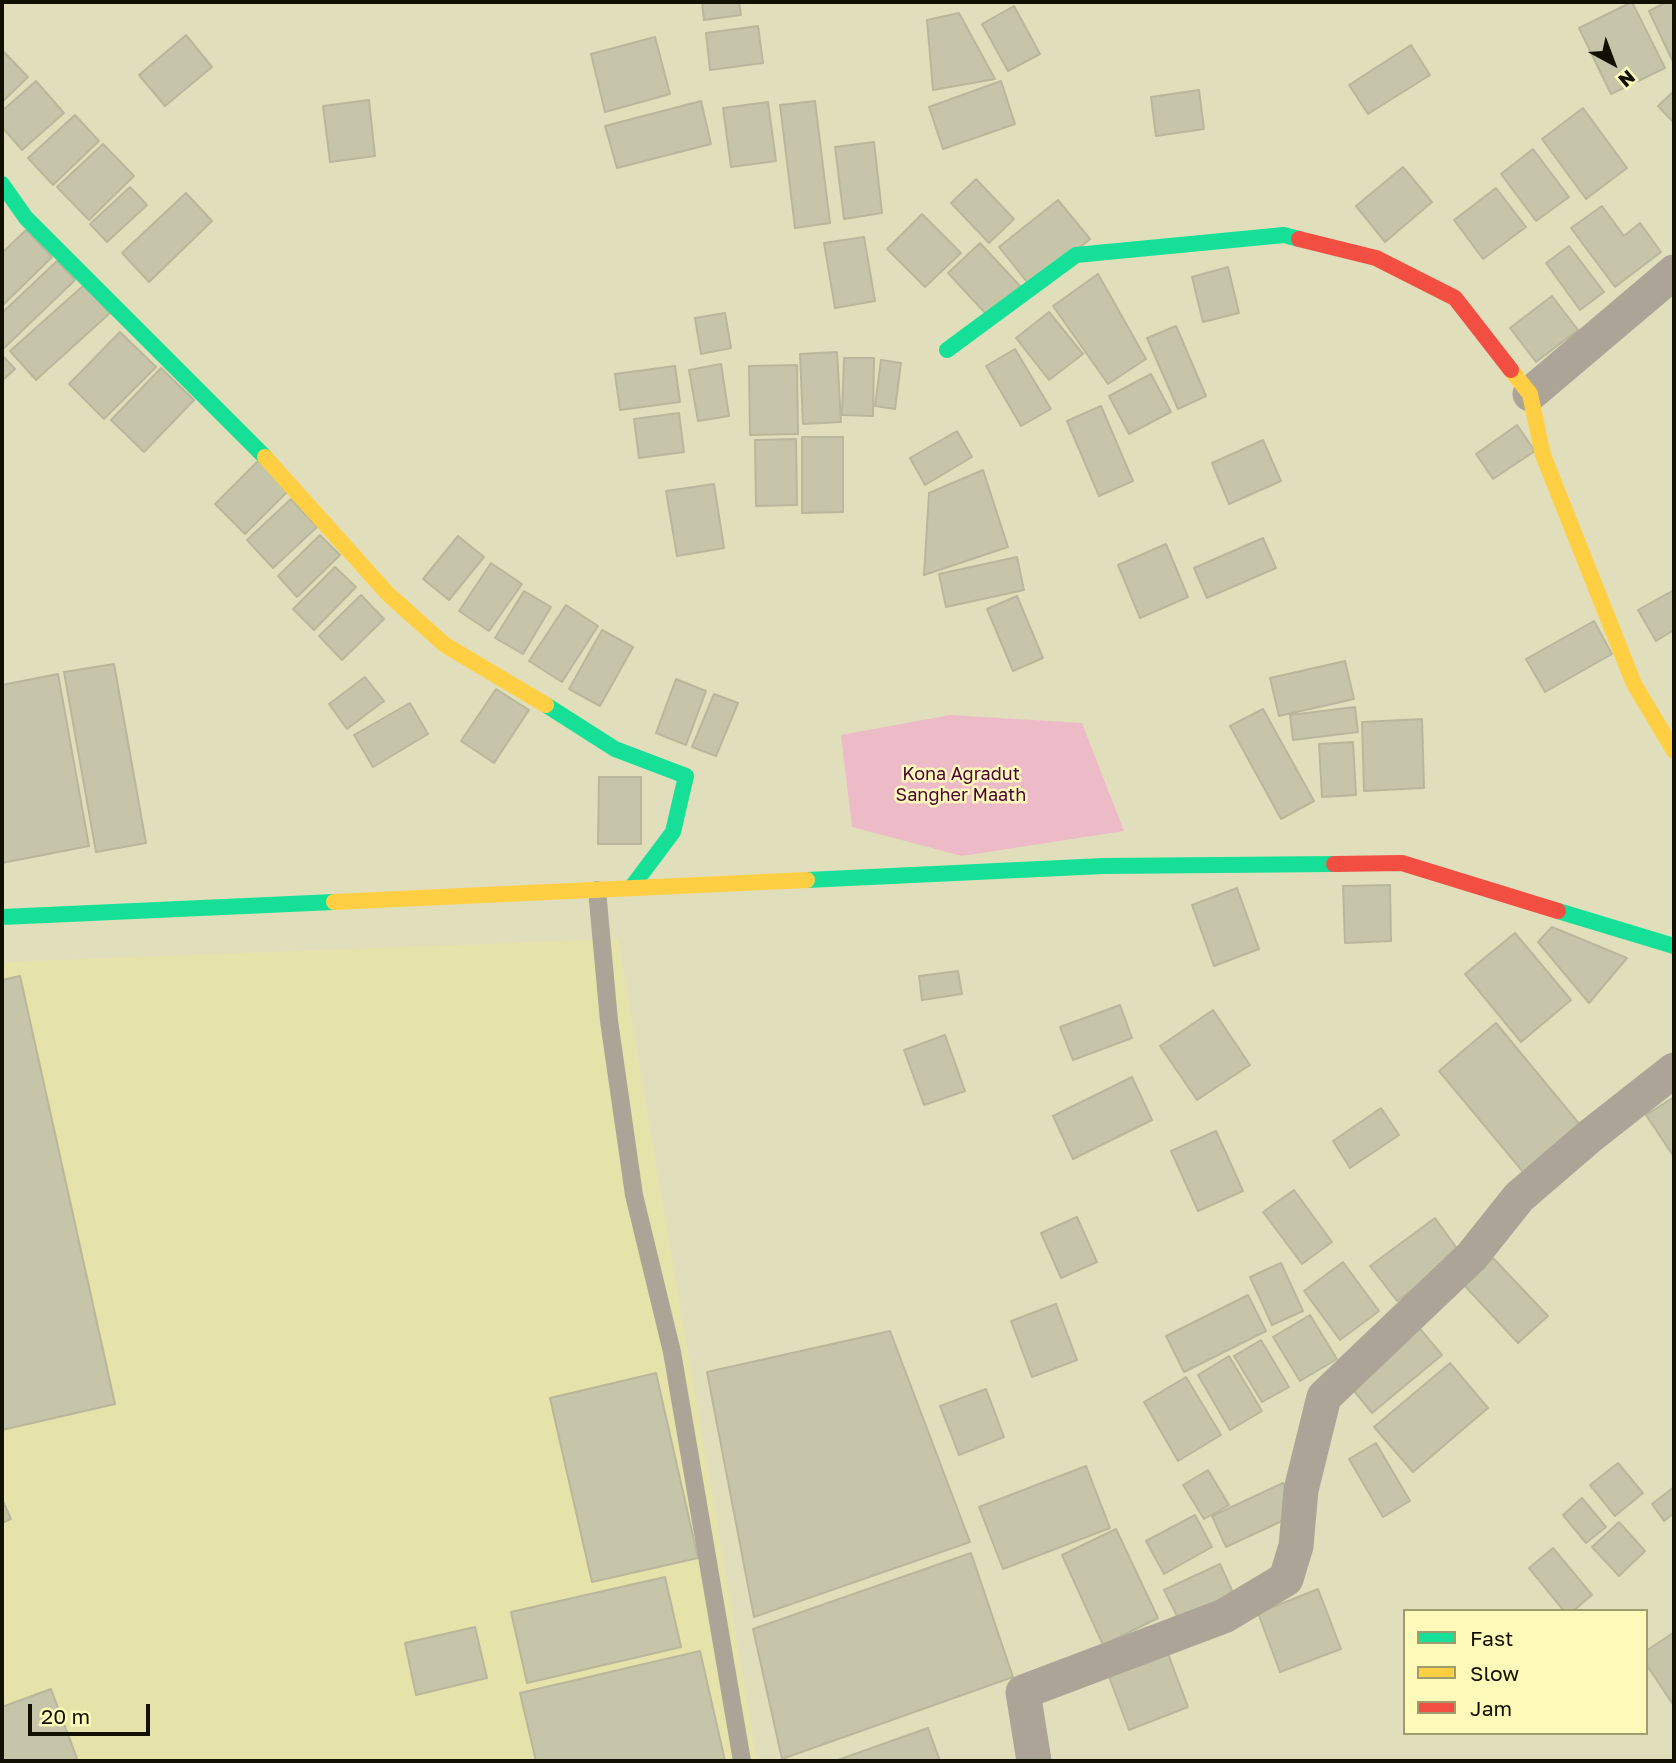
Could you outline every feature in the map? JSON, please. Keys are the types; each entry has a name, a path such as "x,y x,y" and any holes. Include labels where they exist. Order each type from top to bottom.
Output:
{"street":[{"path":"2,184 45,238 279,471 388,594 445,645 491,670 615,750 686,776 673,832 631,888"},
{"path":"947,350 1076,255 1284,236 1376,258 1455,298 1530,394 1543,455 1634,684 1674,751"},
{"path":"1530,394 1674,272"},
{"path":"2,917 1103,866 1402,863 1674,946"},
{"path":"1034,1761 1023,1692 1224,1616 1286,1579 1296,1546 1301,1490 1324,1397 1472,1256 1519,1197 1590,1136 1674,1070"}],"lane":[{"path":"597,890 609,1021 634,1195 672,1352 742,1761"}],"shaded area":[{"path":"618,939 757,1761 2,1761 2,962"}],"green space":[{"name":"Kona Agradut Sangher Maath","path":"950,715 1082,723 1124,831 962,856 852,827 841,735"}],"building":[{"path":"702,2 739,2 741,15 704,20"},
{"path":"1632,2 1665,68 1611,94 1579,28"},
{"path":"1667,2 1674,2 1674,64 1649,11"},
{"path":"1014,6 1040,54 1008,71 982,24"},
{"path":"959,13 995,79 933,90 927,20"},
{"path":"758,26 763,63 710,70 706,33"},
{"path":"186,35 212,67 165,106 139,75"},
{"path":"655,37 670,94 605,112 591,54"},
{"path":"1411,45 1430,75 1368,114 1349,85"},
{"path":"2,50 28,77 2,102"},
{"path":"36,81 64,113 22,150 2,127 2,111"},
{"path":"1001,81 1015,124 943,149 929,107"},
{"path":"1199,90 1204,129 1156,136 1151,97"},
{"path":"1674,91 1674,123 1658,106"},
{"path":"369,100 375,156 330,162 323,106"},
{"path":"701,101 711,144 617,168 605,126"},
{"path":"815,101 830,223 795,228 780,105"},
{"path":"768,102 776,161 731,167 723,108"},
{"path":"1583,108 1627,168 1586,199 1542,139"},
{"path":"75,115 99,141 53,185 28,158"},
{"path":"874,142 882,213 844,219 835,147"},
{"path":"103,144 134,176 89,220 57,187"},
{"path":"1533,149 1569,197 1536,221 1501,174"},
{"path":"1403,167 1432,202 1385,242 1356,206"},
{"path":"976,179 1014,219 989,243 951,203"},
{"path":"130,187 147,205 107,242 90,224"},
{"path":"1496,188 1526,227 1483,259 1454,220"},
{"path":"186,193 212,221 149,282 122,253"},
{"path":"1058,200 1090,239 1031,287 999,247"},
{"path":"1602,206 1624,236 1640,223 1661,252 1615,287 1571,228"},
{"path":"922,214 961,253 925,287 887,249"},
{"path":"26,230 52,257 2,306 2,253"},
{"path":"864,237 875,301 835,308 824,243"},
{"path":"980,243 1020,286 988,316 948,273"},
{"path":"1569,246 1604,292 1580,310 1546,263"},
{"path":"57,261 75,280 2,350 2,313"},
{"path":"1228,267 1239,313 1203,322 1192,277"},
{"path":"1098,274 1146,359 1108,384 1053,306"},
{"path":"84,285 110,313 36,380 10,351"},
{"path":"1552,296 1578,330 1536,362 1510,328"},
{"path":"1049,312 1083,354 1049,380 1016,338"},
{"path":"725,313 731,348 701,354 695,318"},
{"path":"1176,326 1206,396 1178,409 1147,338"},
{"path":"120,332 156,367 104,419 69,384"},
{"path":"1015,349 1051,409 1021,426 986,366"},
{"path":"837,352 841,422 803,424 800,354"},
{"path":"2,355 15,369 2,381"},
{"path":"844,358 874,358 873,416 842,415"},
{"path":"881,360 901,363 895,409 875,406"},
{"path":"721,364 729,416 698,421 689,370"},
{"path":"797,365 798,434 750,435 749,366"},
{"path":"675,366 680,402 620,410 615,374"},
{"path":"161,368 194,400 144,452 111,420"},
{"path":"1151,374 1171,412 1129,434 1109,396"},
{"path":"1101,406 1133,481 1099,496 1067,421"},
{"path":"679,413 684,452 639,458 634,419"},
{"path":"1517,425 1535,451 1493,479 1476,454"},
{"path":"957,431 972,457 925,485 910,458"},
{"path":"802,437 843,437 843,512 802,513"},
{"path":"796,439 797,505 756,506 755,440"},
{"path":"1263,440 1281,481 1229,504 1212,463"},
{"path":"259,460 289,490 245,534 215,504"},
{"path":"983,470 1008,547 924,575 929,493"},
{"path":"714,484 724,548 677,556 666,491"},
{"path":"291,499 317,527 273,568 247,540"},
{"path":"320,535 340,555 297,597 278,576"},
{"path":"458,536 484,557 449,600 423,579"},
{"path":"1263,538 1276,568 1207,598 1194,568"},
{"path":"1166,544 1188,597 1140,618 1118,565"},
{"path":"1017,557 1024,590 946,607 939,574"},
{"path":"491,563 522,584 489,631 459,611"},
{"path":"335,567 356,587 314,630 293,609"},
{"path":"1674,590 1674,630 1656,641 1638,610"},
{"path":"524,591 551,607 523,654 495,638"},
{"path":"361,595 384,619 342,660 319,636"},
{"path":"1017,596 1043,658 1013,671 987,609"},
{"path":"566,605 598,626 562,682 529,661"},
{"path":"1594,621 1612,654 1545,692 1526,659"},
{"path":"602,630 633,647 600,706 569,689"},
{"path":"1345,661 1354,699 1279,716 1270,678"},
{"path":"114,664 146,843 96,852 64,672"},
{"path":"58,674 89,846 2,863 2,685"},
{"path":"365,677 384,701 347,729 329,704"},
{"path":"676,679 706,691 686,745 656,733"},
{"path":"496,689 529,710 494,763 461,741"},
{"path":"714,694 738,703 716,756 692,747"},
{"path":"410,703 428,734 373,767 354,735"},
{"path":"1355,707 1358,732 1293,740 1290,715"},
{"path":"1263,709 1314,801 1281,819 1230,726"},
{"path":"1422,719 1424,788 1364,791 1362,722"},
{"path":"1353,742 1356,795 1322,797 1319,744"},
{"path":"599,777 641,777 641,844 598,844"},
{"path":"1390,885 1391,941 1345,943 1343,886"},
{"path":"1237,888 1259,949 1214,966 1192,905"},
{"path":"1552,927 1627,958 1589,1003 1538,942"},
{"path":"1515,933 1571,1000 1521,1042 1465,974"},
{"path":"958,971 962,994 922,1000 919,976"},
{"path":"20,976 115,1404 2,1430 2,980"},
{"path":"1120,1005 1132,1038 1073,1060 1060,1027"},
{"path":"1213,1010 1250,1065 1197,1100 1160,1046"},
{"path":"1496,1023 1581,1126 1524,1173 1439,1071"},
{"path":"945,1035 965,1091 924,1105 904,1050"},
{"path":"1132,1077 1152,1120 1073,1159 1053,1116"},
{"path":"1674,1097 1674,1157 1646,1115"},
{"path":"1381,1108 1399,1135 1350,1168 1333,1141"},
{"path":"1216,1131 1243,1191 1198,1211 1171,1151"},
{"path":"1294,1190 1332,1242 1302,1264 1263,1212"},
{"path":"1077,1217 1097,1262 1061,1278 1041,1233"},
{"path":"1435,1218 1461,1254 1397,1301 1370,1266"},
{"path":"1493,1258 1548,1316 1518,1343 1464,1285"},
{"path":"1343,1262 1379,1311 1340,1340 1304,1291"},
{"path":"1281,1263 1303,1311 1272,1325 1250,1277"},
{"path":"1248,1295 1266,1331 1184,1372 1166,1336"},
{"path":"1056,1304 1077,1360 1032,1377 1011,1321"},
{"path":"1310,1315 1337,1359 1300,1381 1273,1337"},
{"path":"1416,1324 1442,1355 1372,1413 1346,1381"},
{"path":"890,1331 970,1542 754,1617 707,1372"},
{"path":"1261,1340 1289,1387 1262,1402 1234,1356"},
{"path":"1229,1356 1262,1411 1230,1430 1198,1375"},
{"path":"1450,1363 1488,1408 1413,1472 1374,1427"},
{"path":"656,1373 698,1558 592,1582 550,1398"},
{"path":"1186,1377 1221,1435 1178,1461 1144,1402"},
{"path":"986,1389 1004,1437 959,1455 940,1406"},
{"path":"1376,1443 1410,1501 1383,1517 1349,1459"},
{"path":"1618,1463 1643,1493 1615,1516 1590,1485"},
{"path":"1086,1466 1110,1528 1003,1569 979,1507"},
{"path":"1208,1470 1229,1505 1204,1519 1183,1485"},
{"path":"1283,1483 1297,1514 1226,1547 1212,1516"},
{"path":"1674,1487 1674,1513 1664,1521 1652,1504"},
{"path":"1582,1498 1606,1527 1586,1543 1563,1515"},
{"path":"2,1499 11,1519 2,1523"},
{"path":"1195,1515 1212,1547 1164,1574 1146,1541"},
{"path":"1619,1522 1645,1551 1619,1576 1592,1547"},
{"path":"1116,1529 1158,1618 1103,1645 1062,1555"},
{"path":"1553,1548 1592,1595 1575,1609 1562,1609 1529,1568"},
{"path":"971,1553 1013,1677 782,1759 753,1629"},
{"path":"1220,1564 1234,1595 1179,1620 1164,1590"},
{"path":"665,1577 681,1647 527,1683 511,1612"},
{"path":"1318,1589 1341,1649 1280,1672 1258,1613"},
{"path":"475,1627 487,1678 416,1695 405,1643"},
{"path":"1673,1633 1674,1706 1648,1667 1648,1650"},
{"path":"700,1651 725,1761 536,1761 520,1693"},
{"path":"1167,1651 1188,1707 1129,1730 1108,1674"},
{"path":"51,1689 78,1761 2,1761 2,1707"},
{"path":"928,1728 940,1761 835,1761"}],"traffic: fast":[{"path":"2,184 26,218 265,457"},
{"path":"947,350 1076,255 1284,235 1299,239"},
{"path":"546,705 615,749 686,776 673,832 631,888"},
{"path":"807,880 1103,866 1334,864"},
{"path":"2,917 334,902"},
{"path":"1558,911 1674,946"}],"traffic: slow":[{"path":"1511,370 1530,394 1543,455 1634,684 1674,751"},
{"path":"265,457 388,594 445,645 546,705"},
{"path":"334,902 807,880"}],"traffic: jam":[{"path":"1299,239 1376,258 1455,298 1511,370"},
{"path":"1334,864 1402,863 1558,911"}]}
